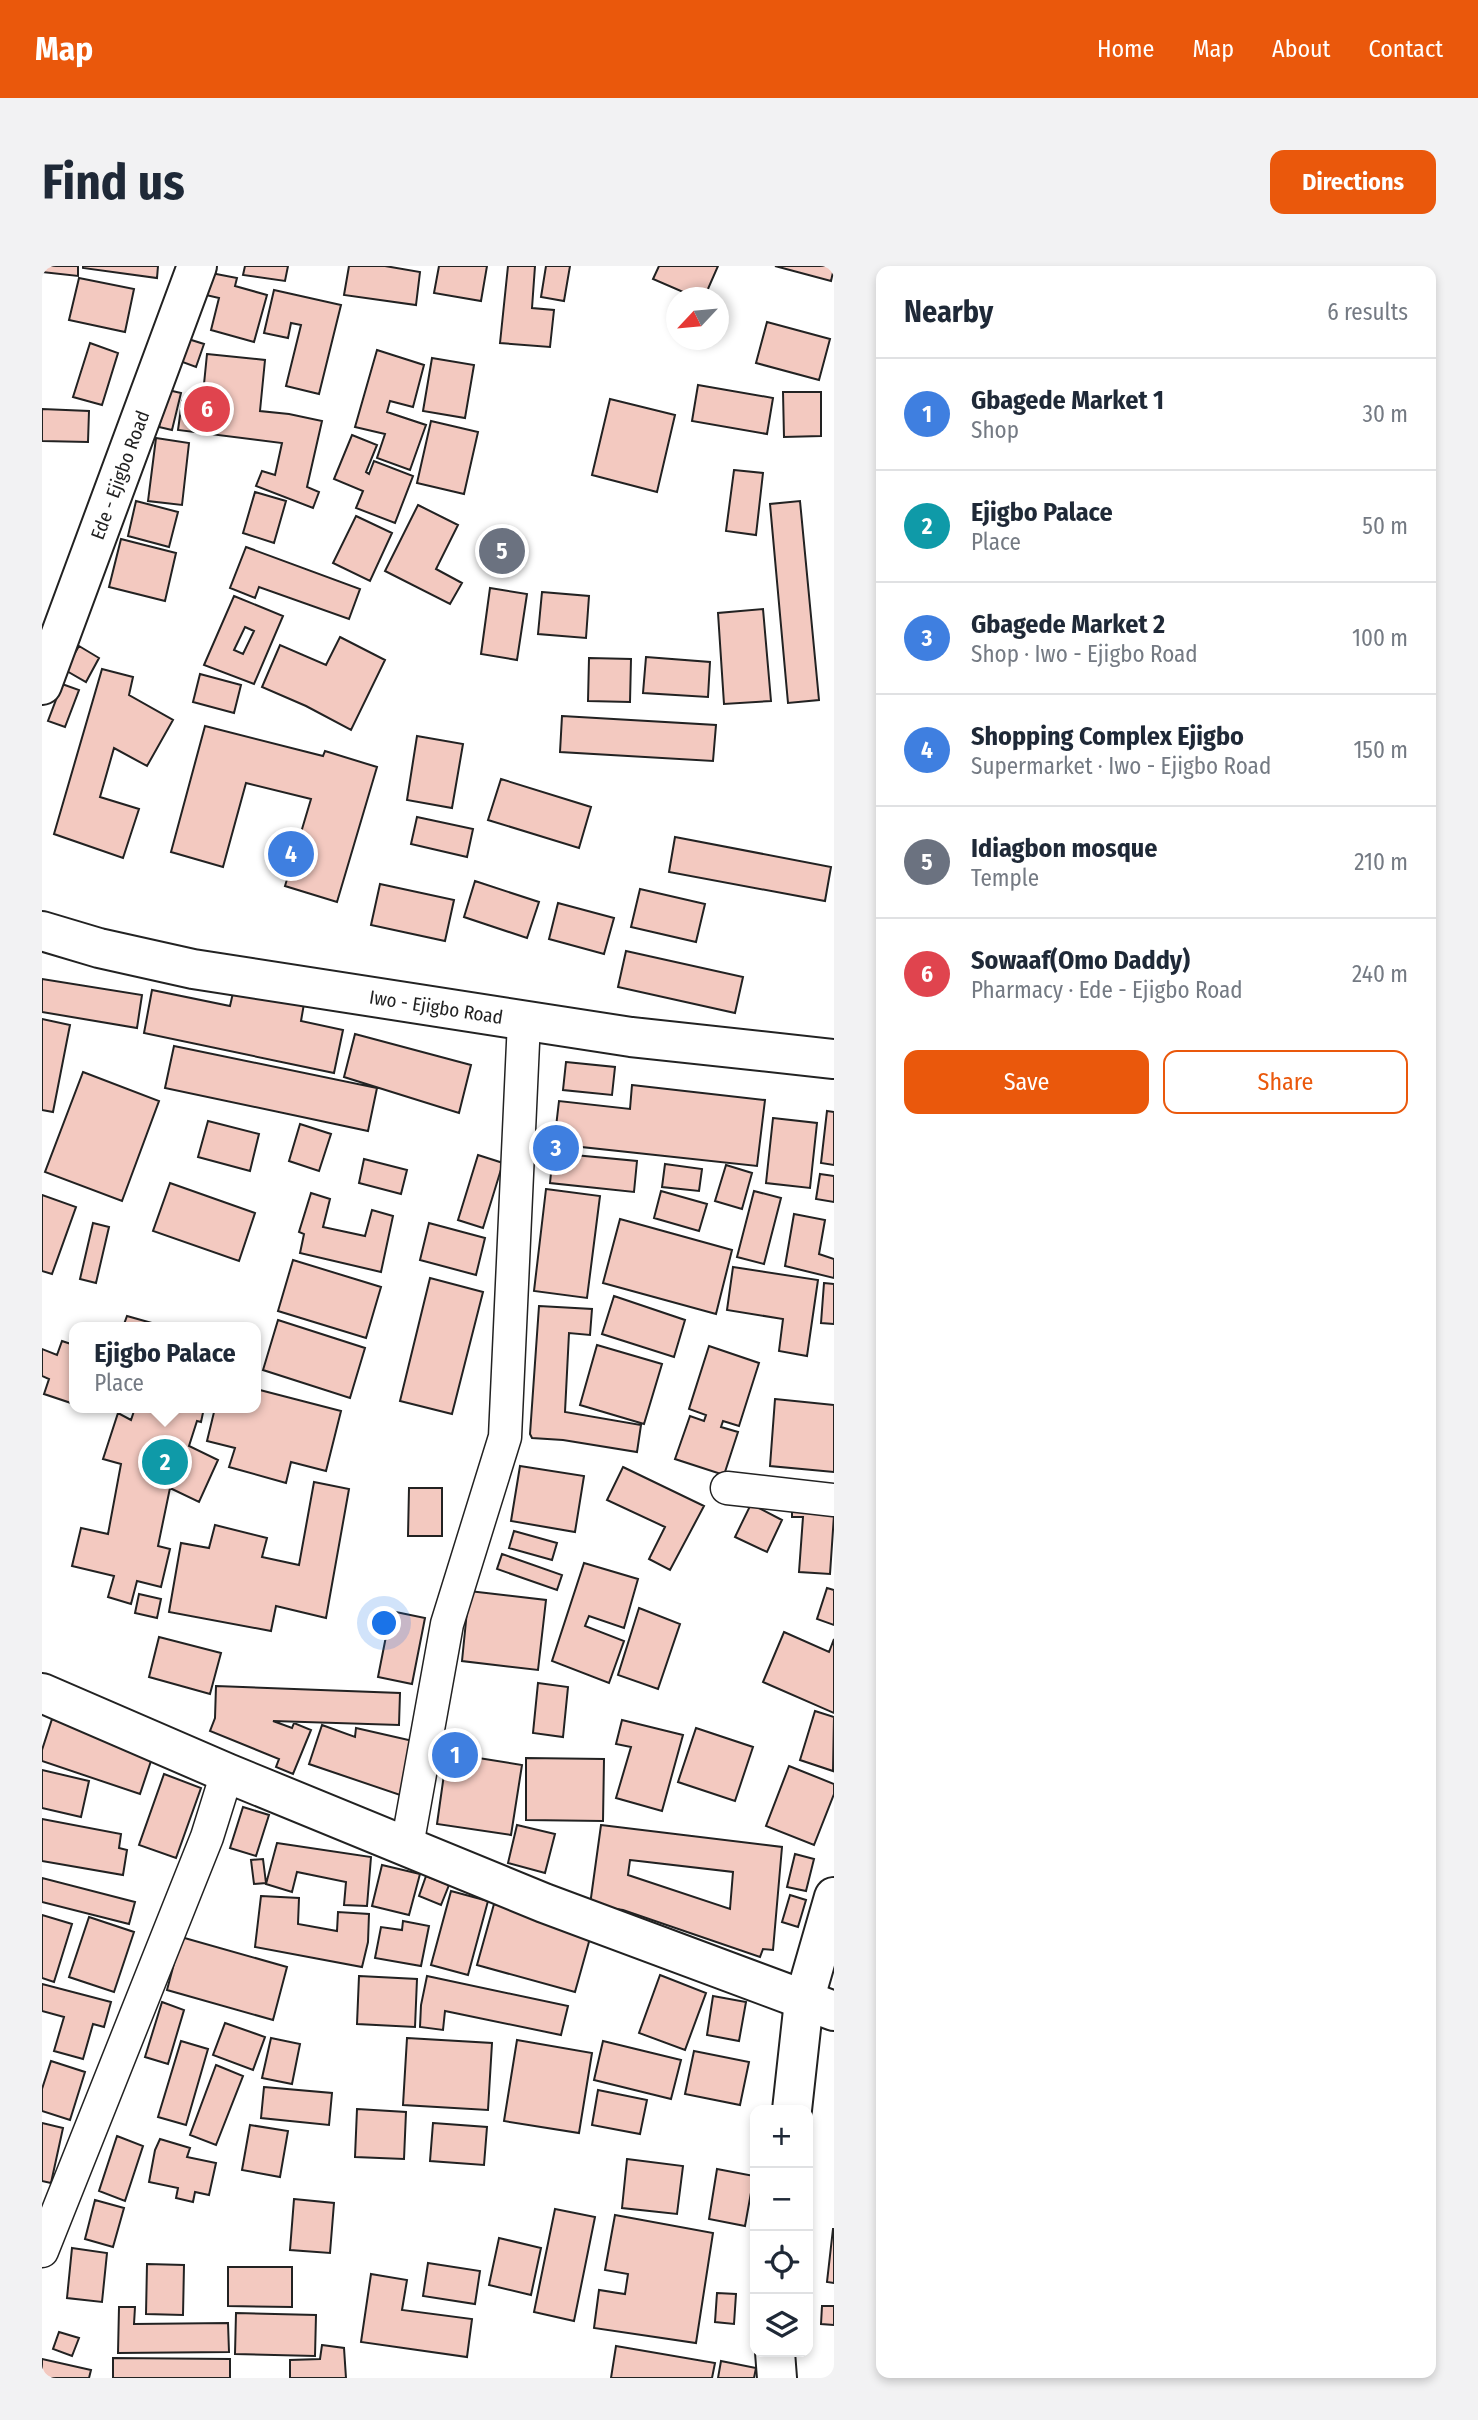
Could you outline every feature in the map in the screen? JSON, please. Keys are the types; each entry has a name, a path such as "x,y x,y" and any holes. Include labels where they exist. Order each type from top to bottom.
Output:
{"main road":[{"name":"Ede - Ejigbo Road","path":"42,685 197,266"},
{"name":"Iwo - Ejigbo Road","path":"42,931 99,948 193,969 631,1037 834,1059"},
{"path":"42,1693 227,1773 544,1903 819,2006"},
{"path":"793,2105 819,2006 834,1897"},
{"path":"775,2357 776,2378"}],"street":[{"path":"407,1846 447,1624 505,1437 524,1021"},
{"path":"727,1488 834,1500"},
{"path":"42,2250 207,1837 227,1773"}],"building":[{"path":"42,266 78,266 78,276 42,272"},
{"path":"83,266 158,266 157,278"},
{"path":"245,266 288,266 285,281 243,275"},
{"path":"349,266 385,266 420,272 416,305 344,295"},
{"path":"439,266 487,266 481,301 434,293"},
{"path":"508,266 535,266 532,308 554,310 550,347 500,343"},
{"path":"546,266 570,266 564,301 541,297"},
{"path":"659,266 718,266 709,287 672,287 653,279"},
{"path":"775,266 834,266 834,268 831,281"},
{"path":"211,273 237,278 235,286 267,295 254,342 211,330 219,298 206,295"},
{"path":"79,278 134,289 125,332 69,320"},
{"path":"274,290 341,305 319,394 286,386 301,325 291,323 288,338 264,333"},
{"path":"767,322 830,339 819,380 756,363"},
{"path":"185,338 204,344 196,367 177,360"},
{"path":"90,343 118,353 102,405 73,397"},
{"path":"377,350 424,365 413,407 390,401 387,412 426,425 410,470 377,458 385,434 355,427"},
{"path":"207,354 265,360 260,411 322,421 307,487 319,492 313,508 256,486 262,471 275,475 282,443 178,430 182,401 202,404"},
{"path":"432,358 474,365 465,418 423,411"},
{"path":"698,385 773,398 767,434 692,421"},
{"path":"168,390 181,393 172,430 159,427"},
{"path":"783,392 821,392 821,436 784,437"},
{"path":"610,399 675,415 657,492 592,475"},
{"path":"42,409 89,411 88,442 42,441"},
{"path":"431,421 478,432 464,494 417,483"},
{"path":"352,435 377,445 366,472 369,474 374,461 413,476 395,523 356,508 363,491 334,479"},
{"path":"156,438 189,443 182,505 148,501"},
{"path":"734,470 763,473 756,535 726,531"},
{"path":"255,492 286,501 274,543 243,533"},
{"path":"136,501 178,512 169,547 128,536"},
{"path":"800,501 819,700 788,703 770,504"},
{"path":"418,505 458,525 436,569 462,583 450,604 385,571"},
{"path":"356,516 392,533 370,581 333,563"},
{"path":"121,539 176,553 165,601 109,587"},
{"path":"246,547 360,589 349,619 259,587 255,598 230,588"},
{"path":"490,588 527,594 517,660 481,654"},
{"path":"542,592 589,596 586,638 538,634"},
{"path":"234,596 283,616 254,684 204,665","holes":["245,627 254,631 243,654 234,650"]},
{"path":"763,609 771,701 724,704 718,613"},
{"path":"340,637 385,660 351,730 262,687 280,645 326,665"},
{"path":"79,646 99,658 86,682 65,670"},
{"path":"646,657 710,662 708,697 643,693"},
{"path":"589,658 631,659 630,702 588,701"},
{"path":"102,669 133,677 129,695 173,720 147,766 114,748 100,797 139,809 123,858 54,834"},
{"path":"200,674 241,685 234,713 193,702"},
{"path":"62,684 79,690 65,727 48,721"},
{"path":"562,716 716,725 713,761 560,752"},
{"path":"205,726 323,756 325,751 377,767 337,902 285,886 311,799 246,783 223,867 171,852"},
{"path":"417,736 463,744 452,808 407,800"},
{"path":"501,779 591,807 579,848 488,820"},
{"path":"417,817 473,829 467,857 411,844"},
{"path":"675,837 831,867 825,901 669,872"},
{"path":"475,881 539,902 527,938 464,917"},
{"path":"380,884 454,900 445,941 371,925"},
{"path":"640,889 705,904 696,942 631,927"},
{"path":"558,903 614,918 604,954 549,939"},
{"path":"626,951 743,977 735,1013 618,987"},
{"path":"42,979 142,995 137,1028 42,1012"},
{"path":"235,984 305,998 301,1021 343,1030 334,1073 144,1033 152,990 230,1006"},
{"path":"42,1019 70,1025 53,1112 42,1110"},
{"path":"355,1034 471,1065 459,1113 344,1077"},
{"path":"174,1046 377,1088 368,1131 165,1088"},
{"path":"566,1062 615,1067 612,1095 563,1090"},
{"path":"83,1072 159,1101 122,1201 45,1172"},
{"path":"632,1085 765,1100 757,1166 554,1144 559,1101 630,1109"},
{"path":"827,1111 834,1112 834,1165 821,1163"},
{"path":"773,1118 817,1123 810,1188 766,1183"},
{"path":"208,1121 259,1134 250,1171 198,1157"},
{"path":"300,1124 331,1134 319,1171 289,1161"},
{"path":"553,1153 637,1161 634,1192 550,1183"},
{"path":"478,1155 503,1163 483,1228 458,1220"},
{"path":"364,1159 407,1170 401,1194 359,1183"},
{"path":"665,1164 702,1169 699,1191 662,1187"},
{"path":"726,1165 752,1173 742,1209 715,1201"},
{"path":"820,1174 834,1176 834,1202 816,1199"},
{"path":"170,1183 255,1213 239,1261 153,1231"},
{"path":"546,1189 600,1196 587,1298 534,1291"},
{"path":"661,1191 707,1204 699,1231 654,1218"},
{"path":"754,1191 781,1198 764,1264 737,1257"},
{"path":"311,1193 330,1199 323,1227 365,1236 372,1210 393,1216 381,1272 300,1253 304,1234 299,1232"},
{"path":"42,1195 76,1207 52,1274 42,1271"},
{"path":"794,1214 825,1220 819,1254 834,1259 834,1278 785,1266"},
{"path":"620,1219 732,1250 716,1314 603,1283"},
{"path":"93,1223 109,1227 96,1283 80,1279"},
{"path":"429,1223 485,1238 476,1275 420,1260"},
{"path":"293,1260 381,1287 366,1338 278,1311"},
{"path":"733,1267 818,1280 807,1356 779,1351 783,1319 727,1310"},
{"path":"430,1278 483,1292 452,1414 400,1401"},
{"path":"824,1283 834,1284 834,1324 821,1323"},
{"path":"614,1296 685,1320 674,1357 602,1334"},
{"path":"539,1306 592,1309 590,1335 569,1333 565,1412 641,1425 637,1452 563,1440 532,1438 530,1434"},
{"path":"127,1316 148,1322 125,1322"},
{"path":"278,1320 365,1348 350,1398 263,1370"},
{"path":"62,1341 69,1343 69,1402 44,1394 49,1379 42,1376 42,1349 57,1355"},
{"path":"597,1345 662,1364 644,1424 580,1405"},
{"path":"709,1346 759,1363 739,1426 723,1421 721,1427 738,1432 724,1475 675,1459 690,1416 704,1421 706,1415 689,1409"},
{"path":"261,1390 341,1411 326,1471 291,1462 286,1483 229,1467 235,1448 207,1441 214,1413 261,1413"},
{"path":"775,1399 834,1405 834,1472 770,1466"},
{"path":"118,1413 131,1420 133,1413 203,1413 201,1422 197,1421 189,1446 218,1460 199,1502 170,1488 158,1546 170,1549 161,1587 137,1581 131,1604 108,1597 114,1576 72,1566 81,1528 108,1534 121,1464 103,1459"},
{"path":"520,1466 584,1476 575,1532 511,1521"},
{"path":"623,1467 704,1506 670,1570 649,1559 665,1527 607,1500"},
{"path":"314,1482 349,1489 326,1618 276,1606 271,1631 169,1612 181,1543 209,1548 215,1525 267,1538 262,1557 299,1565"},
{"path":"409,1488 442,1488 442,1536 408,1536"},
{"path":"751,1504 782,1520 767,1552 735,1537"},
{"path":"792,1508 834,1515 830,1574 799,1572 803,1517 792,1517"},
{"path":"514,1531 557,1543 552,1560 509,1548"},
{"path":"502,1554 562,1575 557,1590 497,1569"},
{"path":"584,1563 638,1579 624,1628 589,1616 585,1626 624,1641 609,1683 552,1661"},
{"path":"827,1588 834,1590 834,1625 817,1619"},
{"path":"469,1591 546,1600 538,1670 462,1661"},
{"path":"139,1594 161,1599 157,1618 135,1613"},
{"path":"639,1608 680,1624 658,1689 618,1675"},
{"path":"391,1611 425,1618 412,1684 378,1677"},
{"path":"784,1632 829,1652 834,1639 834,1713 763,1682"},
{"path":"159,1637 221,1653 210,1694 149,1677"},
{"path":"538,1683 568,1687 563,1737 533,1733"},
{"path":"216,1686 400,1693 399,1725 273,1721 292,1728 294,1723 311,1730 293,1774 276,1767 279,1759 210,1731 215,1718"},
{"path":"815,1711 834,1717 833,1771 800,1760"},
{"path":"52,1719 154,1752 140,1794 42,1761 42,1750"},
{"path":"622,1720 683,1735 662,1811 616,1798 631,1747 616,1744"},
{"path":"322,1725 355,1737 356,1728 413,1741 403,1796 309,1764"},
{"path":"696,1728 753,1747 735,1801 678,1782"},
{"path":"447,1753 522,1765 511,1835 437,1824"},
{"path":"526,1758 604,1759 603,1821 526,1820"},
{"path":"789,1766 834,1784 834,1794 814,1845 766,1826"},
{"path":"42,1770 89,1781 81,1817 42,1808"},
{"path":"164,1774 201,1788 176,1858 139,1845"},
{"path":"243,1807 269,1815 256,1856 230,1848"},
{"path":"42,1819 121,1834 119,1848 127,1850 123,1875 42,1861"},
{"path":"517,1825 555,1834 545,1873 508,1863"},
{"path":"601,1825 782,1847 773,1950 763,1949 760,1957 623,1910 590,1905","holes":["630,1860 733,1872 730,1909 628,1875"]},
{"path":"277,1843 371,1857 367,1906 344,1905 346,1882 297,1872 292,1892 266,1884"},
{"path":"795,1854 814,1859 806,1891 787,1887"},
{"path":"263,1859 266,1883 254,1884 251,1860"},
{"path":"382,1865 420,1874 409,1915 372,1906"},
{"path":"426,1876 449,1885 441,1905 419,1896"},
{"path":"42,1878 135,1902 129,1924 42,1902"},
{"path":"451,1891 488,1901 468,1975 431,1965"},
{"path":"790,1895 806,1900 798,1927 782,1922"},
{"path":"261,1896 299,1898 298,1924 337,1931 338,1912 369,1914 368,1942 362,1967 255,1947"},
{"path":"494,1904 592,1931 575,1992 477,1965"},
{"path":"42,1915 72,1924 54,1982 42,1978"},
{"path":"89,1917 134,1932 114,1992 69,1977"},
{"path":"403,1921 429,1926 421,1966 375,1958 381,1927 402,1930"},
{"path":"181,1937 287,1967 273,2020 167,1990"},
{"path":"660,1975 706,1993 685,2050 639,2033"},
{"path":"359,1976 417,1979 415,2027 357,2024"},
{"path":"427,1976 568,2006 561,2035 445,2011 443,2030 420,2027"},
{"path":"42,1984 111,2002 104,2027 93,2024 83,2059 54,2051 64,2017 42,2011"},
{"path":"713,1996 746,2002 739,2041 707,2035"},
{"path":"162,2002 184,2010 168,2064 145,2057"},
{"path":"225,2023 265,2037 253,2070 213,2055"},
{"path":"271,2038 300,2044 292,2084 262,2078"},
{"path":"407,2038 492,2043 488,2110 403,2105"},
{"path":"517,2040 592,2053 579,2133 504,2121"},
{"path":"181,2041 208,2049 186,2125 158,2117"},
{"path":"603,2041 681,2060 671,2099 594,2080"},
{"path":"694,2051 749,2062 740,2105 685,2094"},
{"path":"51,2061 85,2072 70,2120 42,2111 42,2089"},
{"path":"216,2065 243,2076 216,2145 190,2135"},
{"path":"264,2087 332,2093 329,2125 261,2118"},
{"path":"598,2090 647,2100 640,2134 592,2125"},
{"path":"357,2109 406,2112 404,2159 355,2157"},
{"path":"42,2123 63,2128 51,2183 42,2181"},
{"path":"433,2123 487,2127 484,2165 430,2161"},
{"path":"250,2125 288,2131 280,2177 242,2170"},
{"path":"117,2136 143,2146 125,2201 99,2191"},
{"path":"160,2139 190,2148 187,2157 216,2163 209,2195 195,2192 193,2202 176,2198 178,2188 149,2182 155,2150"},
{"path":"627,2159 683,2166 677,2214 622,2208"},
{"path":"717,2169 750,2175 750,2198 745,2226 709,2219"},
{"path":"294,2199 334,2203 330,2253 290,2250"},
{"path":"95,2200 124,2208 113,2247 85,2239"},
{"path":"555,2209 595,2217 574,2321 534,2312"},
{"path":"615,2215 713,2233 696,2343 594,2328 599,2290 625,2294 628,2274 605,2270"},
{"path":"834,2229 834,2283 827,2282"},
{"path":"499,2238 541,2248 531,2295 489,2285"},
{"path":"72,2248 107,2253 102,2302 67,2298"},
{"path":"428,2263 480,2271 475,2304 423,2296"},
{"path":"147,2264 184,2265 183,2315 146,2314"},
{"path":"228,2267 292,2267 292,2307 228,2306"},
{"path":"371,2274 407,2280 402,2310 472,2319 467,2357 361,2342"},
{"path":"717,2293 736,2294 734,2324 715,2322"},
{"path":"822,2306 834,2306 834,2325 821,2324"},
{"path":"119,2307 135,2307 134,2324 228,2323 229,2352 118,2353"},
{"path":"236,2313 316,2315 315,2356 235,2354"},
{"path":"59,2332 79,2338 72,2356 53,2349"},
{"path":"322,2345 344,2348 346,2378 290,2378 290,2360 320,2359"},
{"path":"616,2346 715,2363 712,2378 611,2378"},
{"path":"113,2358 230,2359 230,2378 113,2378"},
{"path":"42,2359 91,2370 89,2378 42,2378"},
{"path":"721,2361 756,2368 754,2378 718,2378"}],"place":[{"name":"Sowaaf(Omo Daddy)","path":"207,409"},
{"name":"Idiagbon mosque","path":"502,551"},
{"name":"Shopping Complex Ejigbo","path":"291,854"},
{"name":"Gbagede Market 2","path":"556,1148"},
{"name":"Ejigbo Palace","path":"165,1462"},
{"name":"Gbagede Market 1","path":"455,1755"}]}
